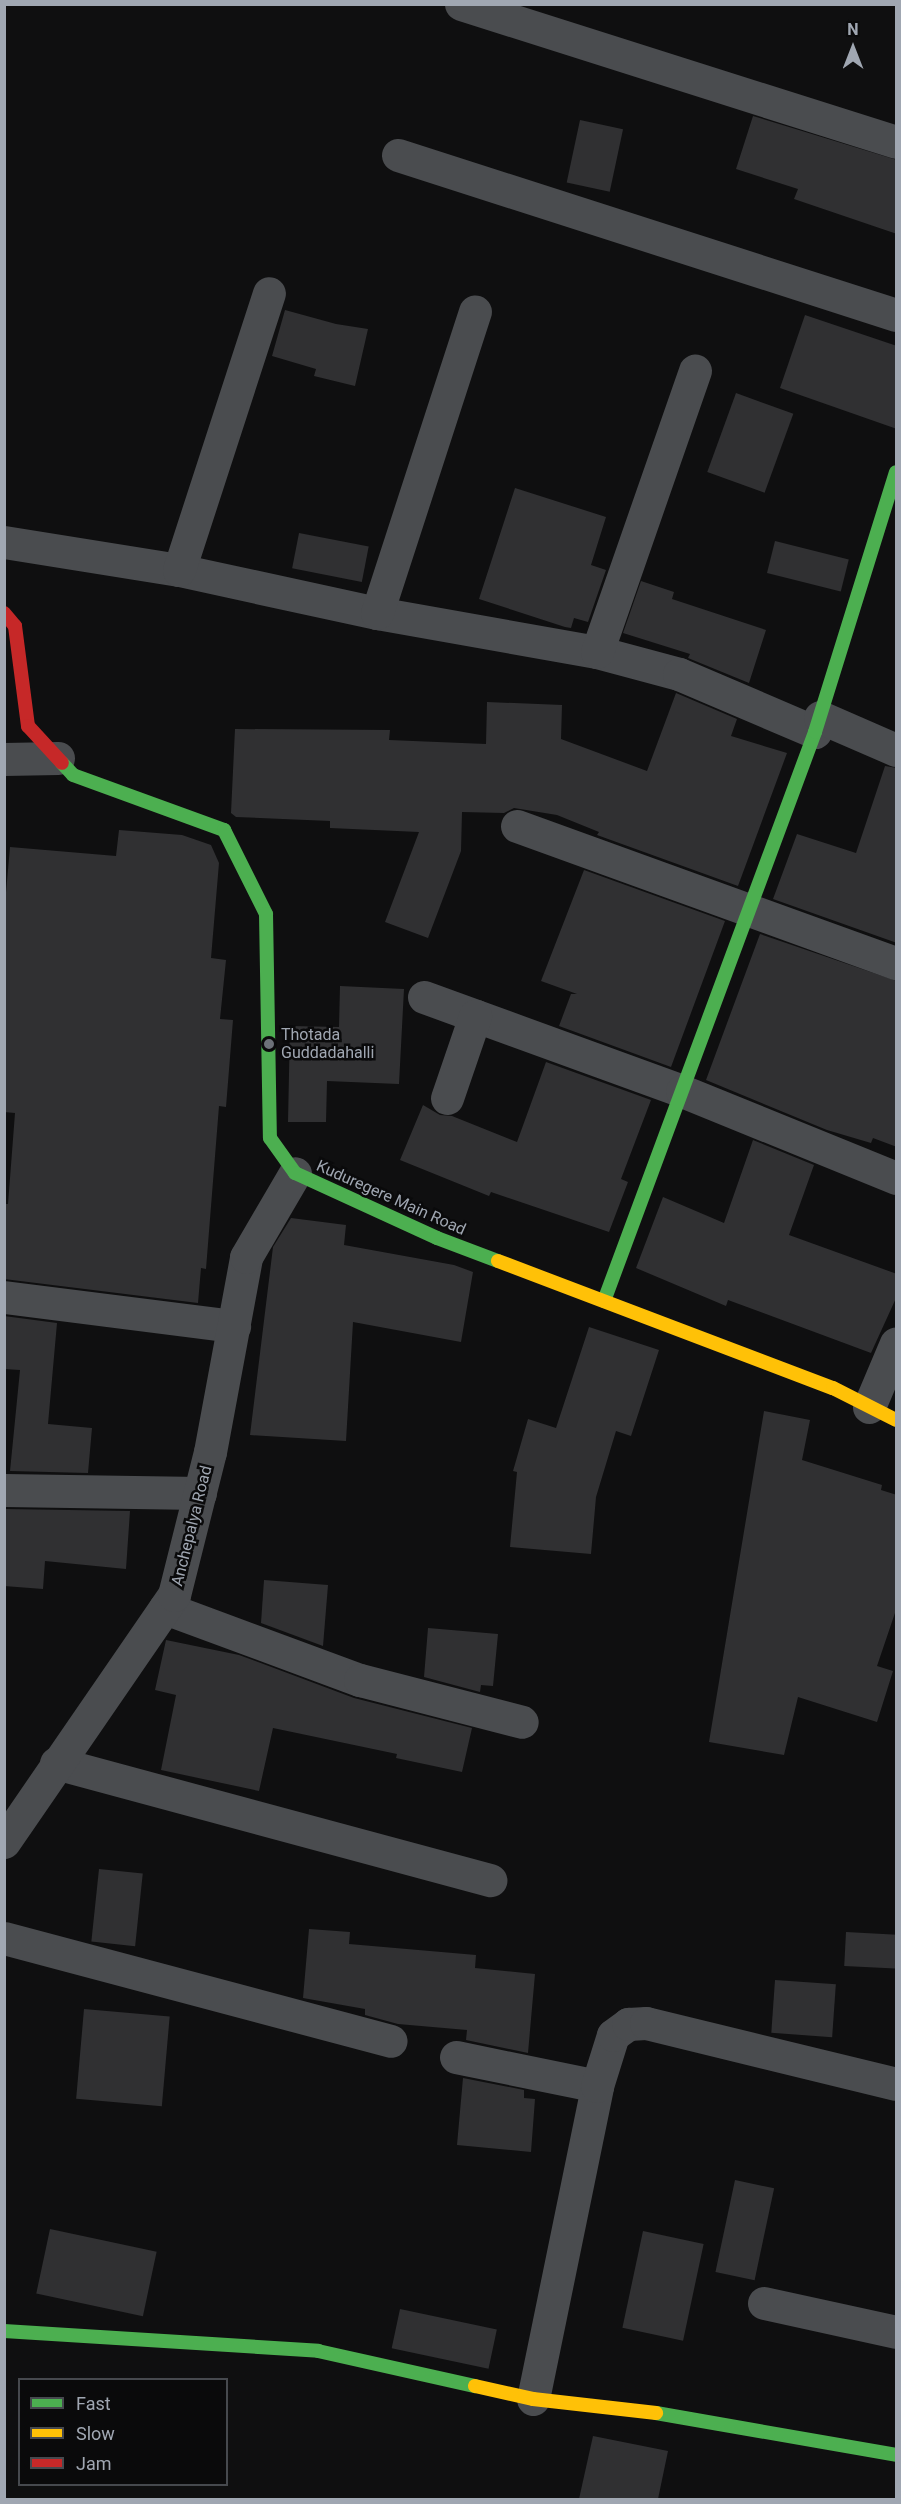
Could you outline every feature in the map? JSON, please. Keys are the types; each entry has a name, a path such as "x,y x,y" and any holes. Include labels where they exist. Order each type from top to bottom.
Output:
{"street":[{"path":"461,4 897,142"},
{"path":"398,156 897,315"},
{"path":"179,570 269,293"},
{"path":"377,613 475,312"},
{"path":"597,652 695,371"},
{"path":"604,1301 817,724 889,519 897,472"},
{"path":"4,542 179,570 377,613 597,652 679,674 897,750"},
{"name":"Kuduregere Main Road","path":"4,613 15,626 28,726 73,775 224,830 266,914 270,1138 295,1173 437,1238 833,1388 883,1413"},
{"path":"4,759 58,759"},
{"path":"517,826 897,963"},
{"path":"424,997 682,1091 897,1178"},
{"path":"447,1098 475,1016"},
{"name":"Anchepalya Road","path":"4,1842 56,1763 174,1595 200,1493 246,1257 295,1173"},
{"path":"4,1297 234,1326"},
{"path":"883,1413 897,1343"},
{"path":"4,1490 200,1493"},
{"path":"165,1608 360,1680 522,1722"},
{"path":"56,1763 490,1880"},
{"path":"4,1938 390,2041"},
{"path":"533,2399 597,2086 613,2035 628,2024 646,2023 897,2084"},
{"path":"456,2057 597,2086"},
{"path":"764,2303 897,2332"},
{"path":"4,2331 318,2351 533,2399 695,2418 897,2455"}],"building":[{"path":"753,116 897,160 897,234 794,199 798,189 736,169"},
{"path":"580,120 623,129 610,192 567,183"},
{"path":"285,310 336,324 368,329 355,386 314,376 316,369 272,356"},
{"path":"805,315 897,346 897,429 780,388"},
{"path":"736,393 793,414 765,493 707,472"},
{"path":"515,488 606,517 591,565 606,570 588,622 574,618 571,628 565,627 479,599"},
{"path":"299,533 369,547 362,582 292,568"},
{"path":"775,541 849,559 841,591 767,573"},
{"path":"641,581 674,592 672,599 766,630 749,683 688,658 690,654 623,633"},
{"path":"676,693 737,719 731,736 787,753 738,886 597,835 599,832 557,815 514,808 504,813 462,812 461,851 428,938 385,922 419,832 330,828 330,821 236,817 231,813 235,729 390,730 389,740 486,744 487,702 562,705 561,739 647,771"},
{"path":"885,766 897,768 897,943 773,899 797,834 856,853"},
{"path":"119,830 182,835 211,845 219,863 211,958 226,960 220,1019 233,1020 226,1107 219,1106 206,1269 201,1268 198,1303 4,1279 4,1204 8,1204 15,1113 4,1112 4,915 10,847 116,856"},
{"path":"584,870 725,921 671,1067 559,1026 571,994 577,994 541,981"},
{"path":"760,934 897,981 897,1147 873,1138 871,1143 827,1130 706,1080"},
{"path":"340,986 404,989 399,1084 327,1081 326,1122 288,1122 290,1026 339,1027"},
{"path":"546,1062 651,1100 621,1179 628,1182 609,1232 491,1192 489,1196 400,1160 423,1105 440,1115 452,1116 517,1142"},
{"path":"753,1140 814,1165 789,1235 897,1274 897,1296 871,1353 728,1300 726,1306 636,1268 663,1197 724,1223"},
{"path":"291,1218 346,1225 344,1245 454,1265 473,1272 461,1342 353,1322 346,1441 250,1435 273,1247"},
{"path":"4,1316 57,1323 48,1424 92,1428 88,1473 10,1471 20,1370 4,1369"},
{"path":"589,1327 659,1350 631,1436 616,1431 596,1497 591,1554 510,1547 517,1472 513,1471 528,1419 556,1428"},
{"path":"764,1411 810,1420 802,1460 882,1485 881,1490 897,1495 897,1607 877,1666 893,1671 877,1722 798,1697 784,1755 709,1742"},
{"path":"6,1509 130,1511 126,1569 45,1561 43,1589 4,1586"},
{"path":"264,1580 328,1585 323,1646 261,1623"},
{"path":"428,1628 498,1634 493,1686 481,1685 480,1692 424,1677"},
{"path":"166,1640 239,1655 354,1698 472,1728 462,1772 396,1758 397,1754 273,1728 259,1791 161,1770 176,1695 155,1690"},
{"path":"99,1869 143,1874 135,1946 91,1942"},
{"path":"309,1929 350,1932 349,1944 476,1955 475,1968 535,1974 528,2053 466,2040 467,2030 398,2024 365,2015 365,2009 303,1998"},
{"path":"846,1932 896,1935 895,1969 844,1966"},
{"path":"775,1980 836,1984 832,2037 771,2033"},
{"path":"84,2009 170,2016 162,2106 76,2099"},
{"path":"463,2078 524,2090 524,2098 535,2099 531,2152 457,2145"},
{"path":"735,2180 774,2188 755,2280 715,2272"},
{"path":"50,2229 157,2252 143,2316 36,2294"},
{"path":"643,2231 704,2244 683,2341 622,2328"},
{"path":"400,2309 497,2330 489,2369 392,2348"},
{"path":"593,2436 668,2451 658,2499 579,2499"}],"traffic: fast":[{"path":"604,1301 815,732 896,472"},
{"path":"62,763 73,775 224,830 266,914 270,1138 295,1173 437,1238 498,1261"},
{"path":"4,2331 318,2351 475,2386"},
{"path":"656,2413 896,2455"}],"traffic: slow":[{"path":"498,1261 833,1388 896,1420"},
{"path":"475,2386 533,2399 656,2413"}],"traffic: jam":[{"path":"4,613 15,626 28,726 62,763"}],"place":[{"name":"Thotada Guddadahalli","path":"269,1044"}]}
